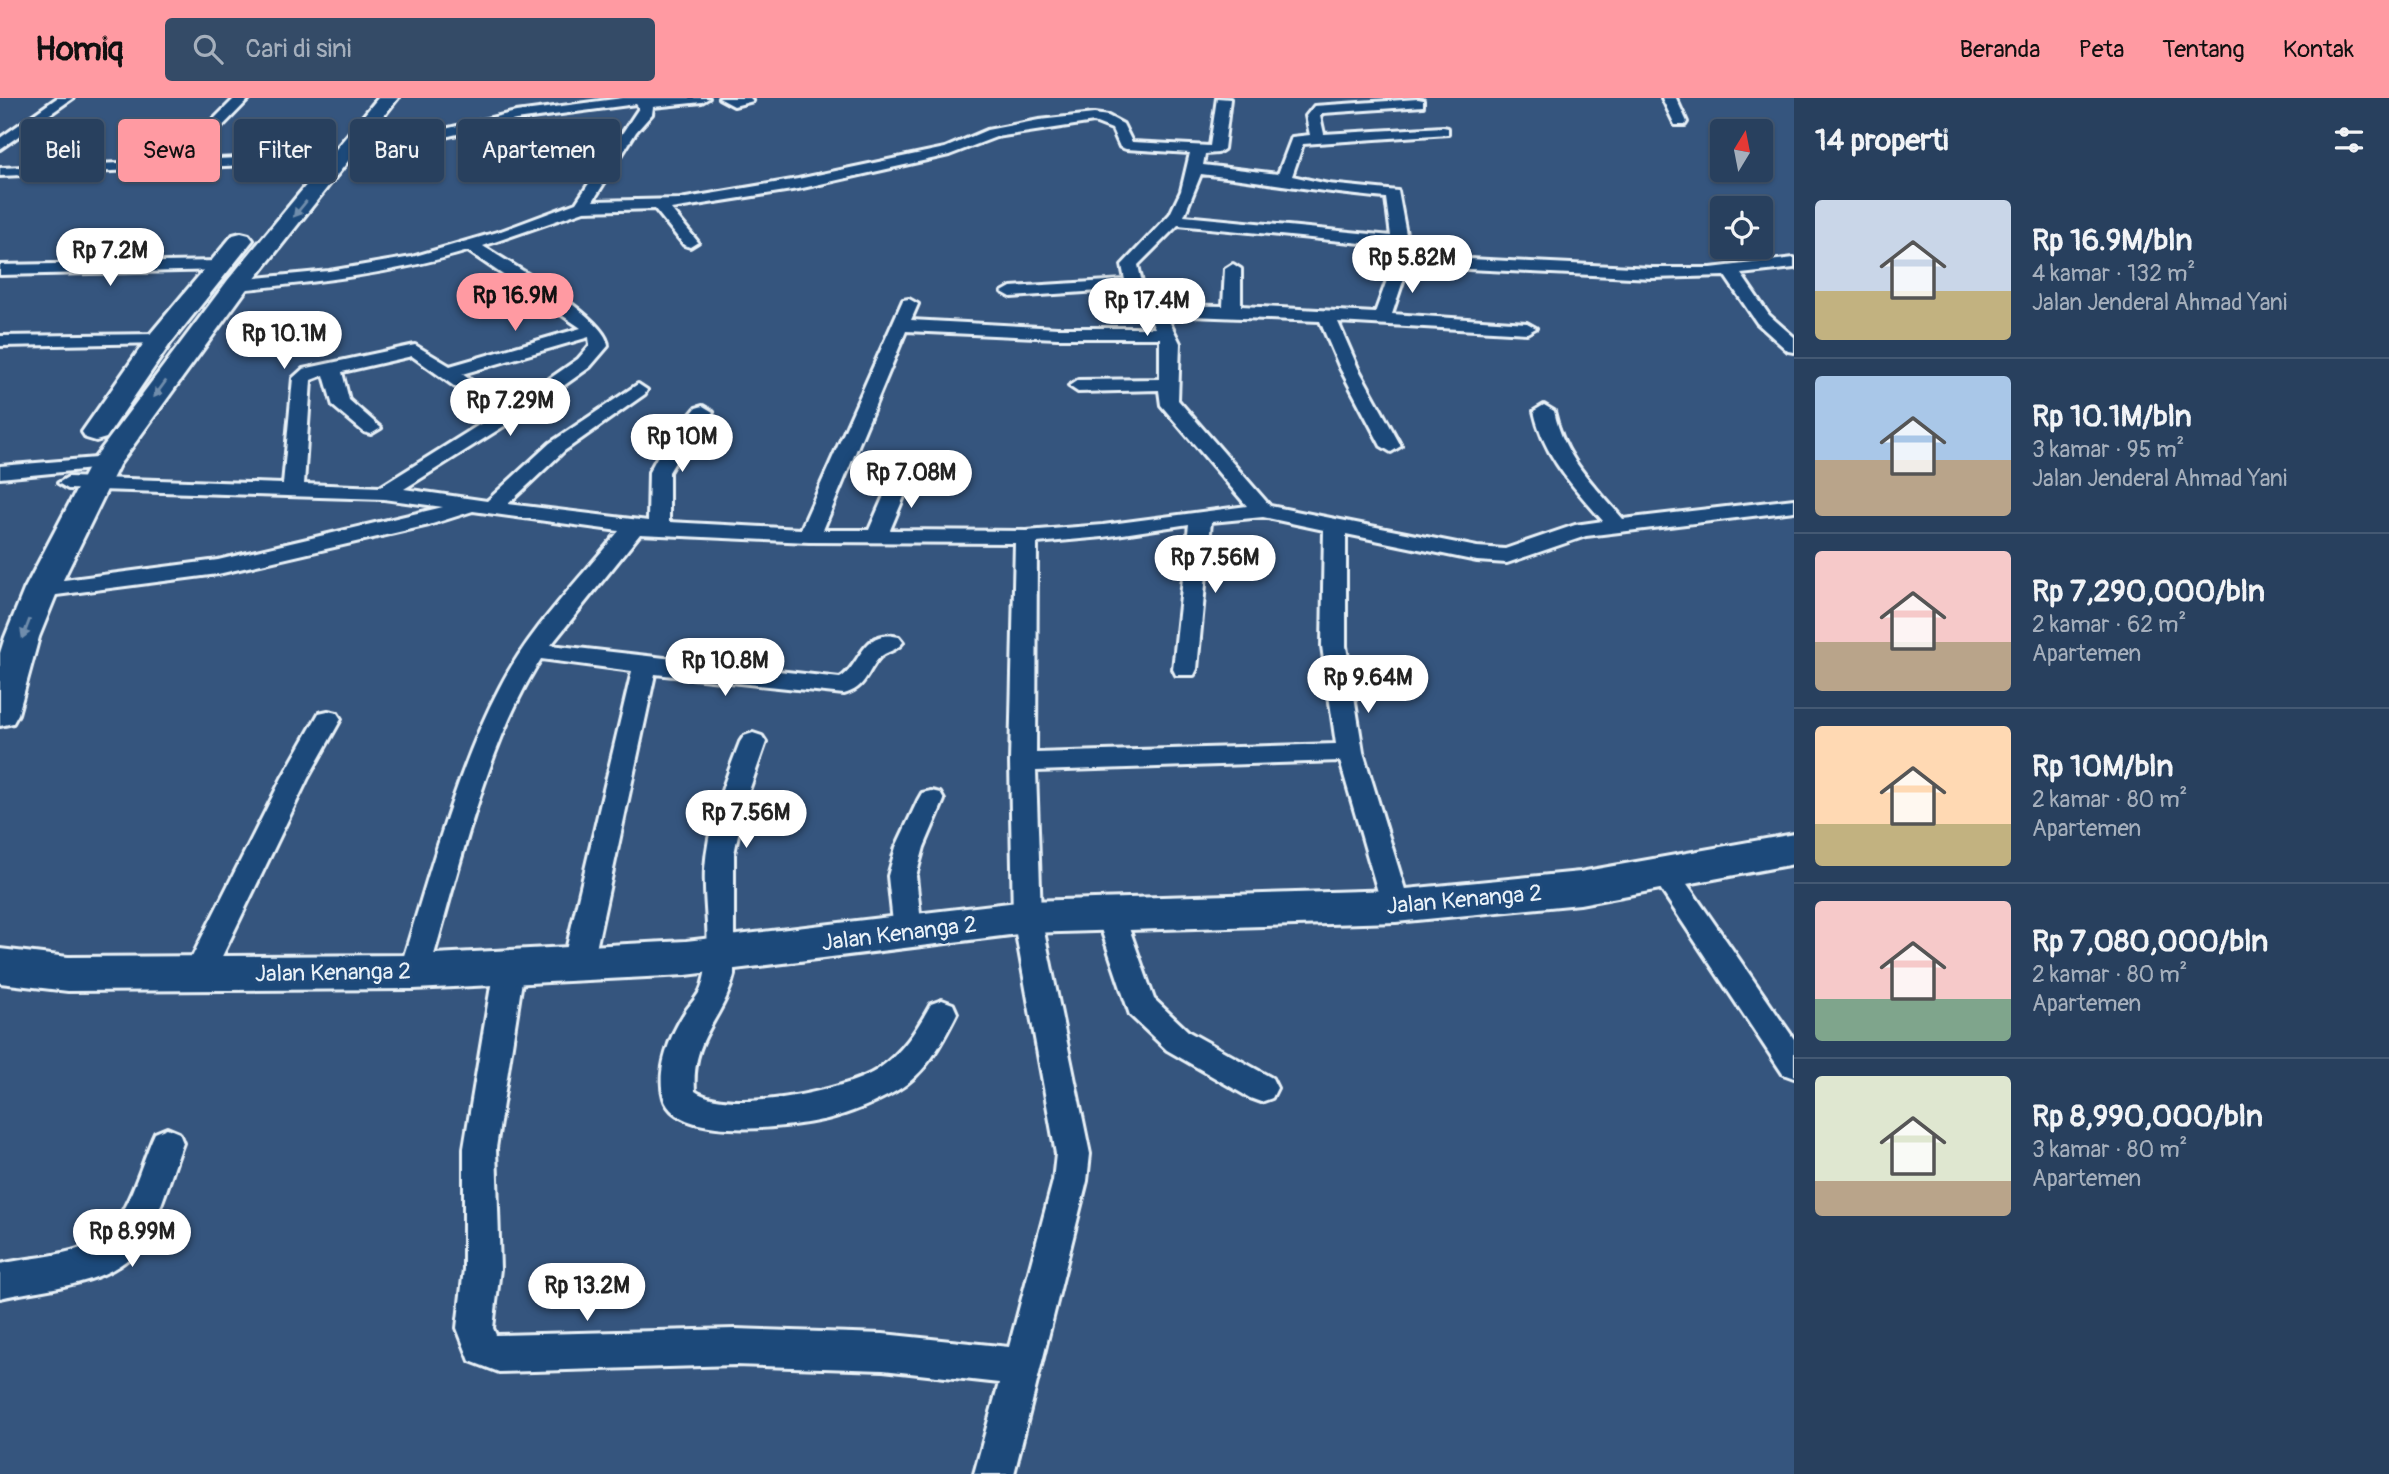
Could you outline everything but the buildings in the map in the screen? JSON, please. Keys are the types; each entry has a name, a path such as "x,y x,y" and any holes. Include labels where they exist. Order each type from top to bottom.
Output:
{"main road":[{"path":"336,131 365,98"},
{"path":"0,714 22,637 86,474 157,344 228,275 349,149 388,98"},
{"path":"0,629 34,548 86,474 190,348 228,275 295,182"},
{"path":"157,344 190,348"},
{"name":"Jalan Kenanga 2","path":"0,966 68,974 414,972 509,968 720,954 1027,917 1396,906 1580,888 1794,849"}],"street":[{"path":"0,145 66,98"},
{"path":"220,121 243,98"},
{"path":"349,149 386,147 516,116 640,101 702,98"},
{"path":"726,98 734,102 746,101"},
{"path":"1669,98 1680,122"},
{"path":"0,270 228,275 365,272 414,262 470,245 582,206 661,206 853,173 949,151 992,133 1064,121 1101,119 1118,127 1125,144 1131,146 1217,149 1223,99"},
{"path":"582,206 630,130 645,114 640,101"},
{"path":"1317,137 1313,116 1320,103 1418,103"},
{"path":"1284,179 1294,141 1317,137 1443,131"},
{"path":"1198,150 1191,191 1173,220 1130,265 1134,284 1155,310 1172,352 1168,401 1263,511"},
{"path":"0,172 234,162"},
{"path":"1195,169 1284,179 1328,189 1393,194"},
{"path":"1382,318 1402,261 1393,194 1400,174"},
{"path":"661,206 690,242"},
{"path":"1173,220 1398,242"},
{"path":"384,493 521,407 593,355 599,346 594,330 470,245"},
{"path":"1402,261 1652,273 1730,271 1794,263"},
{"path":"1232,310 1233,269"},
{"path":"1730,271 1763,319 1794,347"},
{"path":"1011,292 1134,284"},
{"path":"809,536 909,304"},
{"path":"1155,310 1326,314 1527,328"},
{"path":"1326,314 1349,368 1391,446"},
{"path":"900,325 1057,334 1166,333"},
{"path":"446,373 594,330"},
{"path":"0,341 157,344"},
{"path":"293,492 302,378 310,373 411,350 419,352 482,396 521,407"},
{"path":"332,370 340,402 371,428"},
{"path":"1079,386 1168,384"},
{"path":"41,590 218,567 481,506 557,447 638,390"},
{"path":"1544,411 1549,435 1562,461 1618,526"},
{"path":"414,972 491,734 512,686 534,651 660,512 658,475 670,453 703,412"},
{"path":"877,536 906,468"},
{"path":"0,472 86,474 293,492 384,493 646,528 809,536 1026,537 1103,531 1201,516 1263,511 1464,552 1507,555 1573,533 1794,505"},
{"path":"1185,669 1201,516"},
{"path":"1335,524 1334,646 1350,752 1396,906"},
{"path":"994,1474 1070,1181 1073,1154 1027,917 1023,762 1026,537"},
{"path":"534,651 822,686 844,686 853,681 872,651 891,642"},
{"path":"578,963 645,666"},
{"path":"199,973 289,789 328,719"},
{"path":"753,742 724,830 719,869 720,954 716,989 694,1025 680,1062 680,1098 697,1111 736,1115 827,1105 886,1081 917,1056 942,1013"},
{"path":"1023,762 1350,752"},
{"path":"908,932 902,876 910,846 931,800"},
{"path":"1664,872 1794,1065"},
{"path":"1110,914 1141,1006 1178,1041 1261,1088"},
{"path":"509,968 480,1149 478,1198 482,1269 475,1328 483,1349 499,1354 735,1346 883,1352 1022,1367"},
{"path":"0,1281 20,1275 74,1269 100,1259 124,1241 131,1231 167,1143"}]}
